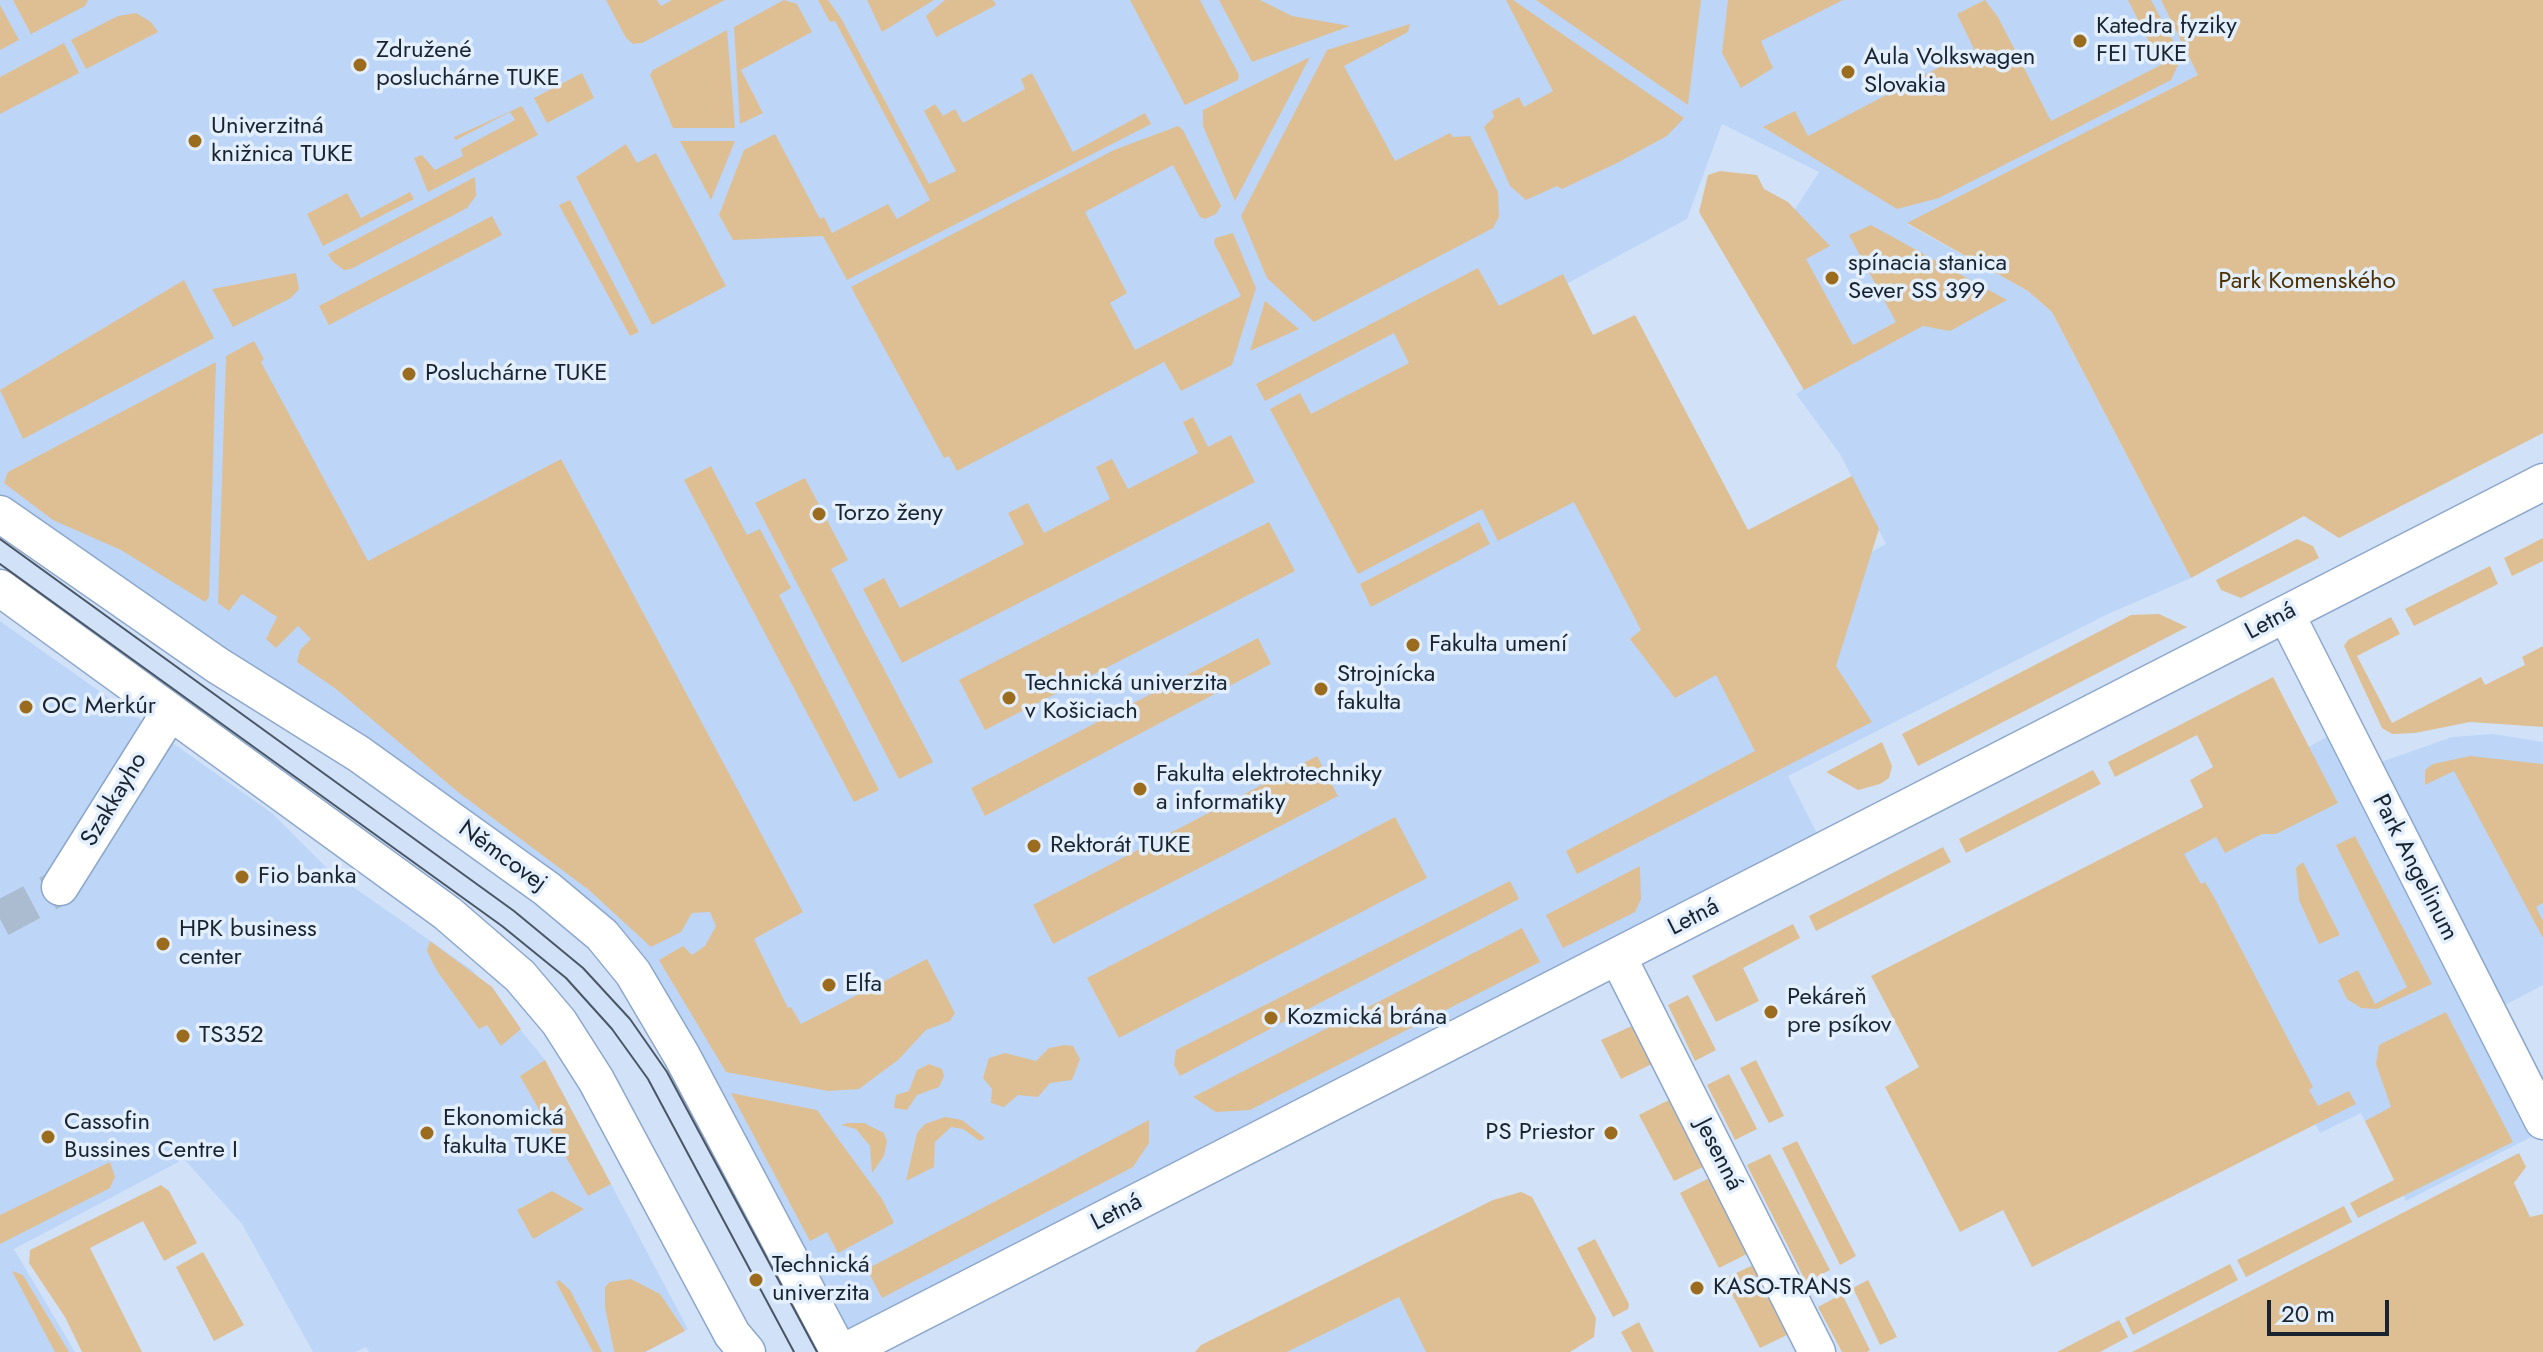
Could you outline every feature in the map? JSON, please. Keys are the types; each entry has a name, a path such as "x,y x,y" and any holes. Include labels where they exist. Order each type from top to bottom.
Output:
{"street":[{"name":"Letná","path":"841,1352 2543,482"},
{"name":"Němcovej","path":"0,514 217,665 359,754 547,889 602,935 633,973 675,1043 841,1352"},
{"path":"0,588 447,913 489,946 530,987 559,1022 596,1080 732,1334 747,1352"},
{"name":"Park Angelinum","path":"2286,614 2543,1121"},
{"name":"Szakkayho","path":"60,887 170,712"},
{"name":"Jesenná","path":"1618,957 1817,1352"}],"shaded area":[{"name":"Technická univerzita v Košiciach","path":"0,0 2161,0 2198,75 1907,224 2028,291 2052,312 2191,578 2108,614 1788,776 1830,859 844,1352 633,973 0,514","holes":["1722,124 1819,172 1745,287 1803,389 1796,394 1840,454 1886,544 1716,636 1542,297 1687,219"]},
{"path":"0,621 272,813 329,870 472,970 545,1060 688,1329 645,1352 369,1352 366,1347 356,1352 313,1352 242,1224 184,1159 14,1249 75,1352 0,1352"},
{"path":"2344,727 2364,768 2452,737 2493,734 2543,742 2543,985 2488,1014 2543,1131 2406,1201 2361,1113 2320,1133 2171,837 2203,807"},
{"path":"1399,1297 1427,1352 1287,1352 1326,1332"}],"green space":[{"path":"13,0 88,0 85,6 31,34"},
{"path":"606,0 657,0 661,6 672,0 725,0 642,43 633,44 626,38"},
{"path":"784,0 797,4 812,32 741,70 763,113 740,124 734,27"},
{"path":"818,0 828,0 841,18 929,184 956,171 924,111 935,104 943,116 955,109 963,123 1025,89 1021,79 1032,73 1073,152 1145,113 1151,124 847,280 823,236 733,240 719,215 744,150 775,134 820,219 824,217 832,233 888,204 897,219 930,200 835,21 830,22"},
{"path":"867,0 934,0 882,32"},
{"path":"945,0 993,0 996,5 936,37 926,16"},
{"path":"1130,0 1200,0 1239,75 1238,80 1185,105"},
{"path":"1219,0 1260,0 1292,16 1350,26 1252,62"},
{"path":"1506,0 1513,0 1684,118 1667,136 1617,163 1562,189 1557,186 1526,200 1510,186 1484,127 1494,117 1492,111 1519,97 1524,107 1553,91"},
{"path":"1536,0 1701,0 1688,105"},
{"path":"1728,0 1843,0 1761,41 1773,68 1741,88 1722,53"},
{"path":"1985,0 1998,17 2051,121 2161,65 2128,0 2151,0 2182,57 2171,80 1939,198 1897,209 1763,127 1795,111 1808,136 1974,49 1957,14"},
{"name":"Park Komenského","path":"2161,0 2543,0 2543,433 2339,538 2304,516 2191,578 2052,312 2028,291 1907,223 2198,75"},
{"path":"0,5 19,40 0,50"},
{"path":"136,13 151,22 158,32 86,69 71,40 118,16"},
{"path":"1410,24 1408,32 1344,66 1395,161 1450,133 1453,137 1470,136 1498,192 1499,217 1493,228 1314,322 1267,278 1241,216 1327,50"},
{"path":"727,30 735,128 673,128 650,75 653,70"},
{"path":"64,43 79,73 0,114 0,77"},
{"path":"1310,57 1235,201 1203,126 1203,110"},
{"path":"582,73 594,98 547,123 534,98"},
{"path":"522,106 538,135 428,192 414,158 422,155 435,170 463,156 461,149 515,120 510,112 456,140 454,137"},
{"path":"1178,126 1183,130 1221,206 1216,214 1205,219 1200,217 1173,165 1085,212 1127,293 1110,303 1135,350 1241,296 1214,243 1215,238 1233,233 1256,288 1232,365 1181,391 1164,362 957,471 949,456 944,458 851,287 1114,150"},
{"path":"680,141 735,141 711,200"},
{"path":"626,144 637,163 656,153 726,286 652,325 576,177"},
{"path":"1720,171 1757,175 1764,189 1788,202 1830,246 1806,259 1853,345 1896,322 1849,235 1871,225 2007,300 1950,331 1923,326 1804,390 1699,212 1708,175"},
{"path":"475,177 476,196 467,208 351,269 344,270 328,254"},
{"path":"410,192 414,199 323,246 307,214 347,193 361,218"},
{"path":"570,200 639,332 630,336 559,205"},
{"path":"492,216 502,235 329,325 319,306"},
{"path":"1478,268 1499,306 1563,274 1593,335 1635,315 1748,530 1852,476 1879,529 1836,666 1872,722 1577,874 1566,851 1755,751 1716,675 1675,698 1630,639 1641,630 1574,502 1498,541 1482,509 1358,574 1270,409 1300,393 1311,414 1409,363 1394,333 1265,401 1256,384"},
{"path":"296,273 299,289 291,298 233,327 212,289"},
{"path":"184,280 214,338 23,439 0,390"},
{"path":"1265,301 1299,329 1250,351"},
{"path":"254,341 264,359 261,362 368,561 561,459 803,912 754,939 788,1008 791,1007 801,1024 927,959 955,1013 950,1021 926,1030 898,1060 859,1089 828,1091 726,1072 659,960 683,946 692,955 705,946 716,926 710,912 692,913 681,932 651,947 589,890 458,792 336,689 297,662 300,650 311,639 298,626 276,648 266,639 277,617 242,594 229,611 218,603 226,356"},
{"path":"216,362 209,597 205,602 121,550 53,520 4,483 8,472"},
{"path":"1193,417 1208,447 1231,435 1255,482 902,663 863,589 884,578 900,608 1024,544 1008,513 1028,503 1044,533 1110,499 1096,467 1112,459 1128,489 1198,453 1183,422"},
{"path":"711,466 747,535 760,529 791,588 779,595 879,790 854,802 684,480"},
{"path":"805,478 848,560 831,569 933,762 899,779 755,503"},
{"path":"1269,522 1295,571 985,730 959,680"},
{"path":"1479,522 1490,544 1371,607 1360,584"},
{"path":"2543,538 2543,561 2512,576 2504,558"},
{"path":"2297,539 2313,546 2319,558 2241,598 2221,590 2216,580"},
{"path":"2490,566 2498,584 2414,626 2405,609"},
{"path":"2159,614 2187,627 1918,766 1902,734 2131,615"},
{"path":"2391,617 2400,634 2357,656 2392,723 2481,677 2485,685 2525,665 2522,657 2543,646 2543,727 2470,722 2415,733 2392,734 2382,728 2344,646 2348,640"},
{"path":"1258,638 1271,664 985,816 971,788"},
{"path":"2273,677 2338,803 2276,834 2262,834 2225,853 2216,837 2184,854 2201,884 2205,882 2214,897 2313,1087 2309,1090 2318,1106 2349,1091 2356,1104 2032,1267 2003,1210 1960,1232 1885,1087 1919,1067 1871,976 2203,807 2190,780 2213,767 2197,735 2115,777 2108,762"},
{"path":"1882,742 1892,766 1889,778 1880,784 1858,790 1826,772"},
{"path":"1317,756 1338,796 1053,944 1033,905"},
{"path":"2470,756 2543,764 2543,903 2536,907 2543,921 2543,938 2454,771 2425,785 2425,770 2433,764"},
{"path":"2093,770 2101,784 1966,853 1959,839"},
{"path":"1395,817 1427,878 1119,1038 1087,978"},
{"path":"2355,836 2432,984 2377,1009 2361,1008 2347,999 2338,980 2358,970 2375,1004 2407,987 2336,845"},
{"path":"1943,847 1951,862 1816,931 1809,916"},
{"path":"2303,862 2340,935 2319,944 2299,900 2296,868"},
{"path":"1640,866 1641,899 1635,912 1563,948 1546,915"},
{"path":"1510,881 1519,899 1180,1076 1174,1065 1176,1050"},
{"path":"1793,924 1800,938 1743,968 1759,1001 1716,1022 1692,976"},
{"path":"1522,928 1540,962 1250,1110 1216,1112 1193,1097"},
{"path":"430,941 492,987 521,1029 501,1046 487,1025 479,1029 437,971 427,951"},
{"path":"1688,995 1716,1050 1695,1061 1668,1005"},
{"path":"2446,1012 2513,1142 2358,1218 2350,1203 2394,1180 2365,1121 2391,1107 2376,1064 2379,1045"},
{"path":"1634,1025 1654,1063 1621,1079 1601,1040"},
{"path":"1073,1046 1080,1059 1072,1080 1050,1083 1038,1097 1018,1095 1004,1107 991,1103 992,1089 983,1078 989,1058 1005,1053 1036,1061 1049,1048"},
{"path":"545,1060 611,1184 588,1196 520,1076"},
{"path":"1756,1060 1784,1116 1769,1123 1740,1068"},
{"path":"929,1064 942,1069 944,1076 939,1087 917,1095 907,1110 894,1108 896,1095 909,1091 917,1070"},
{"path":"1729,1074 1757,1129 1735,1140 1707,1085"},
{"path":"731,1093 817,1110 882,1199 894,1223 838,1253 827,1232 810,1241"},
{"path":"1673,1098 1707,1165 1674,1181 1639,1115"},
{"path":"945,1117 962,1120 985,1138 980,1141 963,1129 951,1127 935,1142 934,1167 906,1181 917,1133 925,1124"},
{"path":"1149,1120 1149,1143 1133,1167 882,1298 867,1269"},
{"path":"864,1123 884,1133 887,1141 884,1156 872,1173 870,1146 856,1129 841,1125"},
{"path":"1797,1141 1856,1256 1840,1265 1782,1148"},
{"path":"2519,1153 2526,1167 2514,1183 2530,1217 2543,1214 2543,1352 2132,1352"},
{"path":"1770,1154 1830,1270 1806,1282 1747,1165"},
{"path":"110,1162 115,1177 110,1188 0,1244 0,1215"},
{"path":"1713,1176 1751,1252 1719,1268 1680,1193"},
{"path":"161,1185 169,1191 197,1243 164,1261 143,1221 90,1248 142,1352 82,1352 65,1317 29,1263 30,1250"},
{"path":"552,1191 584,1209 533,1239 517,1210"},
{"path":"1521,1192 1532,1197 1596,1318 1594,1337 1570,1352 1426,1352 1399,1297 1287,1352 1195,1352 1201,1345 1493,1200"},
{"path":"2344,1206 2352,1222 2246,1277 2237,1260"},
{"path":"1595,1239 1629,1304 1628,1309 1613,1317 1577,1248"},
{"path":"203,1252 244,1325 214,1341 176,1267"},
{"path":"1757,1263 1793,1332 1760,1348 1724,1279"},
{"path":"2230,1264 2238,1280 2133,1335 2125,1318"},
{"path":"12,1271 23,1275 69,1352 55,1352"},
{"path":"631,1279 660,1294 685,1331 645,1352 614,1352 605,1307 605,1287 610,1282"},
{"path":"559,1280 570,1290 602,1352 593,1352 556,1282"},
{"path":"1868,1280 1897,1337 1880,1345 1853,1288"},
{"path":"1842,1294 1870,1350 1867,1352 1842,1352 1818,1307"},
{"path":"2119,1320 2128,1337 2100,1352 2057,1352"},
{"path":"1639,1322 1654,1352 1632,1352 1621,1332"}],"tunnel":[{"path":"0,919 60,887"}],"tram line":[{"path":"0,539 514,911 583,968 630,1019 667,1072 817,1352"},
{"path":"0,564 502,926 566,978 612,1029 648,1079 794,1352"}],"place":[{"name":"Katedra fyziky FEI TUKE","path":"2080,41"},
{"name":"Združené posluchárne TUKE","path":"360,65"},
{"name":"Aula Volkswagen Slovakia","path":"1848,72"},
{"name":"Univerzitná knižnica TUKE","path":"195,141"},
{"name":"spínacia stanica Sever SS 399","path":"1832,278"},
{"name":"Posluchárne TUKE","path":"409,374"},
{"name":"Torzo ženy","path":"819,514"},
{"name":"Fakulta umení","path":"1413,645"},
{"name":"Strojnícka fakulta","path":"1321,689"},
{"name":"Technická univerzita v Košiciach","path":"1009,698"},
{"name":"OC Merkúr","path":"26,707"},
{"name":"Fakulta elektrotechniky a informatiky","path":"1140,789"},
{"name":"Rektorát TUKE","path":"1034,846"},
{"name":"Fio banka","path":"242,877"},
{"name":"HPK business center","path":"163,944"},
{"name":"Elfa","path":"829,985"},
{"name":"Pekáreň pre psíkov","path":"1771,1012"},
{"name":"Kozmická brána","path":"1271,1018"},
{"name":"TS352","path":"183,1036"},
{"name":"Ekonomická fakulta TUKE","path":"427,1133"},
{"name":"PS Priestor","path":"1611,1133"},
{"name":"Cassofin Bussines Centre I","path":"48,1137"},
{"name":"Technická univerzita","path":"756,1280"},
{"name":"KASO-TRANS","path":"1697,1288"}]}
